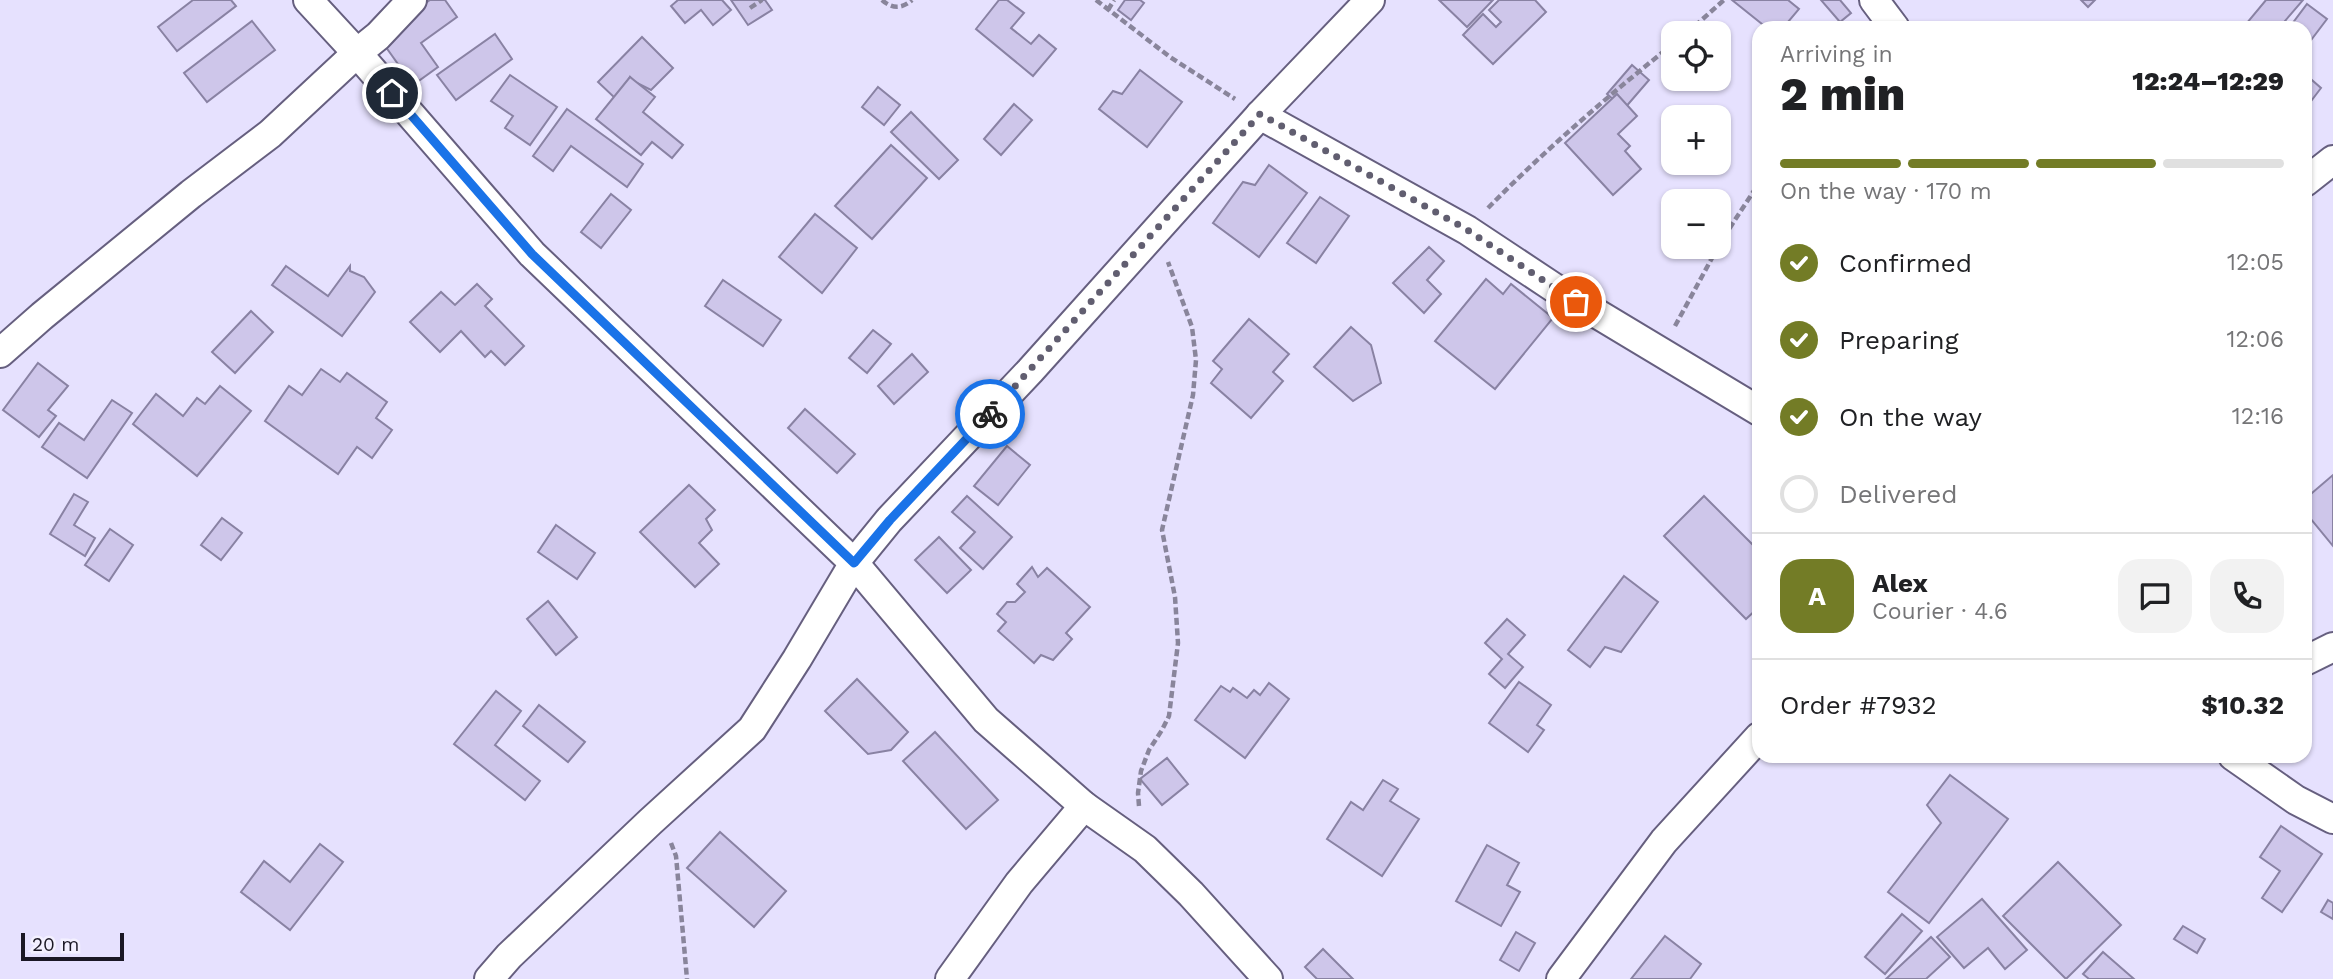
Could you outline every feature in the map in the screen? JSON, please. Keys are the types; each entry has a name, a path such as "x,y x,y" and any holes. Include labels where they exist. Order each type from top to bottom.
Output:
{"street":[{"path":"308,0 532,254 854,563 986,720 1084,806 1145,849 1191,894 1268,979"},
{"path":"0,354 42,316 191,194 270,134 378,36 412,0"},
{"path":"489,979 509,956 751,729 797,659 854,563 890,520 1030,371 1260,114 1370,0"},
{"path":"1874,0 1890,21"},
{"path":"1260,114 1466,229 1556,289 1752,407"},
{"path":"2312,176 2333,160"},
{"path":"2312,658 2333,647"},
{"path":"1561,979 1664,841 1752,745"},
{"path":"2243,763 2296,800 2333,819"},
{"path":"950,979 1019,883 1084,806"}],"path":[{"path":"750,8 762,0"},
{"path":"882,0 892,7 901,7 912,0"},
{"path":"1096,0 1170,57 1260,114"},
{"path":"1108,10 1114,0"},
{"path":"1700,21 1724,0"},
{"path":"1466,229 1533,162 1597,105 1661,54"},
{"path":"1731,226 1752,194"},
{"path":"1145,849 1138,793 1141,771 1149,750 1169,716 1178,643 1175,597 1162,530 1193,395 1196,360 1192,327 1156,232"},
{"path":"1660,353 1711,259"},
{"path":"650,822 668,832 676,856 687,979"}],"building":[{"path":"193,0 231,0 236,6 177,51 158,27"},
{"path":"430,0 445,0 457,17 421,43 438,67 413,85 378,36"},
{"path":"678,0 722,0 731,10 713,25 701,10 685,23 671,6"},
{"path":"731,0 765,0 772,10 748,25"},
{"path":"999,0 1007,0 1024,13 1011,28 1031,44 1039,35 1056,49 1033,76 976,29"},
{"path":"1125,0 1140,0 1144,3 1131,20 1118,10"},
{"path":"1439,0 1493,0 1467,27"},
{"path":"1499,0 1535,0 1546,12 1493,64 1463,35 1483,14 1496,27 1501,22 1489,10"},
{"path":"1732,0 1788,0 1799,9 1789,21 1758,21"},
{"path":"1821,0 1840,0 1851,13 1839,21"},
{"path":"2081,0 2095,0 2088,7"},
{"path":"2266,0 2303,0 2285,21 2248,21"},
{"path":"2307,4 2327,19 2312,39 2312,21 2294,21"},
{"path":"252,21 275,50 207,102 184,73"},
{"path":"495,34 512,59 456,100 437,75"},
{"path":"642,37 673,68 651,90 630,77 617,100 598,82"},
{"path":"1632,65 1649,80 1624,109 1607,94"},
{"path":"1140,70 1182,102 1147,147 1099,109 1113,91 1122,94"},
{"path":"510,75 557,107 530,145 505,128 513,116 491,101"},
{"path":"630,77 655,97 643,112 683,145 672,158 652,142 641,155 596,119"},
{"path":"2312,80 2321,88 2312,100"},
{"path":"878,87 900,105 884,125 862,107"},
{"path":"1617,94 1637,116 1618,134 1630,146 1625,151 1641,169 1613,195 1565,143"},
{"path":"1014,104 1032,120 1001,155 984,139"},
{"path":"567,109 643,164 627,187 571,146 553,171 533,156"},
{"path":"911,112 958,160 939,179 891,132"},
{"path":"891,145 927,178 872,239 835,206"},
{"path":"1269,165 1307,193 1259,257 1213,223 1243,182 1255,185"},
{"path":"611,194 631,210 601,248 581,232"},
{"path":"1320,197 1349,216 1316,263 1287,243"},
{"path":"815,214 857,248 822,293 779,257"},
{"path":"1429,247 1444,261 1427,280 1441,294 1424,313 1393,283"},
{"path":"286,266 328,296 350,266 350,271 364,277 375,292 342,336 272,285"},
{"path":"1486,279 1503,294 1511,284 1553,318 1495,389 1435,341"},
{"path":"723,280 781,320 763,346 705,306"},
{"path":"477,284 492,299 485,306 524,346 505,365 491,351 485,357 461,331 440,352 410,322 441,292 455,305"},
{"path":"251,311 273,332 235,373 212,352"},
{"path":"1249,319 1289,354 1273,372 1283,381 1251,418 1211,383 1222,369 1213,361"},
{"path":"1351,327 1371,345 1381,383 1353,401 1314,367"},
{"path":"873,330 891,344 867,373 849,358"},
{"path":"912,354 928,372 894,404 878,386"},
{"path":"38,363 68,386 48,410 56,416 39,437 3,410"},
{"path":"321,369 340,382 347,373 387,402 376,418 392,430 372,458 357,447 338,474 265,421 289,386 302,395"},
{"path":"220,386 251,411 197,476 133,424 156,394 183,416 197,398 205,404"},
{"path":"112,400 132,413 87,478 42,447 59,423 84,440"},
{"path":"805,409 855,454 837,473 788,428"},
{"path":"1007,446 1030,465 998,505 974,486"},
{"path":"2333,475 2333,546 2312,520 2312,493"},
{"path":"689,485 715,510 706,519 712,530 699,543 719,564 695,587 640,532"},
{"path":"74,494 88,502 74,525 95,538 85,556 50,534"},
{"path":"967,496 1012,537 983,569 960,548 975,532 952,512"},
{"path":"1704,496 1752,544 1752,613 1746,619 1664,536"},
{"path":"222,518 242,533 221,560 201,545"},
{"path":"556,525 595,553 577,579 538,552"},
{"path":"110,529 133,545 109,581 85,565"},
{"path":"939,537 971,570 947,593 915,560"},
{"path":"1032,567 1038,577 1047,568 1090,607 1066,633 1072,639 1053,660 1041,655 1034,663 998,631 1006,622 997,614 1007,602 1015,602 1025,592 1017,584"},
{"path":"1624,576 1658,602 1621,652 1605,647 1590,667 1568,650"},
{"path":"548,601 577,637 556,655 527,619"},
{"path":"1507,619 1525,635 1508,654 1523,667 1505,688 1489,674 1502,659 1485,643"},
{"path":"857,679 908,732 891,750 868,754 825,711"},
{"path":"1519,682 1551,705 1537,725 1544,730 1528,752 1489,723"},
{"path":"1269,683 1289,699 1245,758 1195,720 1221,686 1230,692 1233,688 1247,698 1254,690 1260,695"},
{"path":"496,691 521,711 495,745 540,781 525,800 454,744"},
{"path":"539,705 585,742 568,762 523,726"},
{"path":"935,732 998,800 966,829 903,761"},
{"path":"1167,758 1188,784 1162,805 1140,779"},
{"path":"1950,775 2008,819 1929,923 1888,892 1941,823 1927,805"},
{"path":"1383,780 1398,789 1390,801 1419,819 1382,876 1327,839 1351,802 1363,810"},
{"path":"2281,826 2322,854 2282,912 2262,898 2280,871 2260,857"},
{"path":"720,832 786,891 754,927 687,868"},
{"path":"320,844 343,862 290,930 241,892 264,861 290,882"},
{"path":"1487,845 1519,863 1507,885 1520,892 1501,926 1456,901"},
{"path":"2058,862 2121,925 2066,979 2003,916"},
{"path":"1982,899 2027,950 2005,969 1988,948 1964,968 1937,937"},
{"path":"2328,900 2333,903 2333,919 2321,912"},
{"path":"1902,914 1922,931 1885,974 1865,957"},
{"path":"2183,926 2205,939 2197,953 2174,939"},
{"path":"1516,932 1535,943 1519,971 1500,960"},
{"path":"1665,936 1701,964 1690,979 1631,979"},
{"path":"1931,937 1950,957 1926,979 1886,979"},
{"path":"1323,949 1353,979 1317,979 1305,967"},
{"path":"2103,952 2134,979 2089,979 2083,974"}],"way so far":[{"path":"990,414 1260,114 1466,229 1576,302"}],"route":[{"path":"392,93 532,254 854,563 890,520 990,414"}]}
